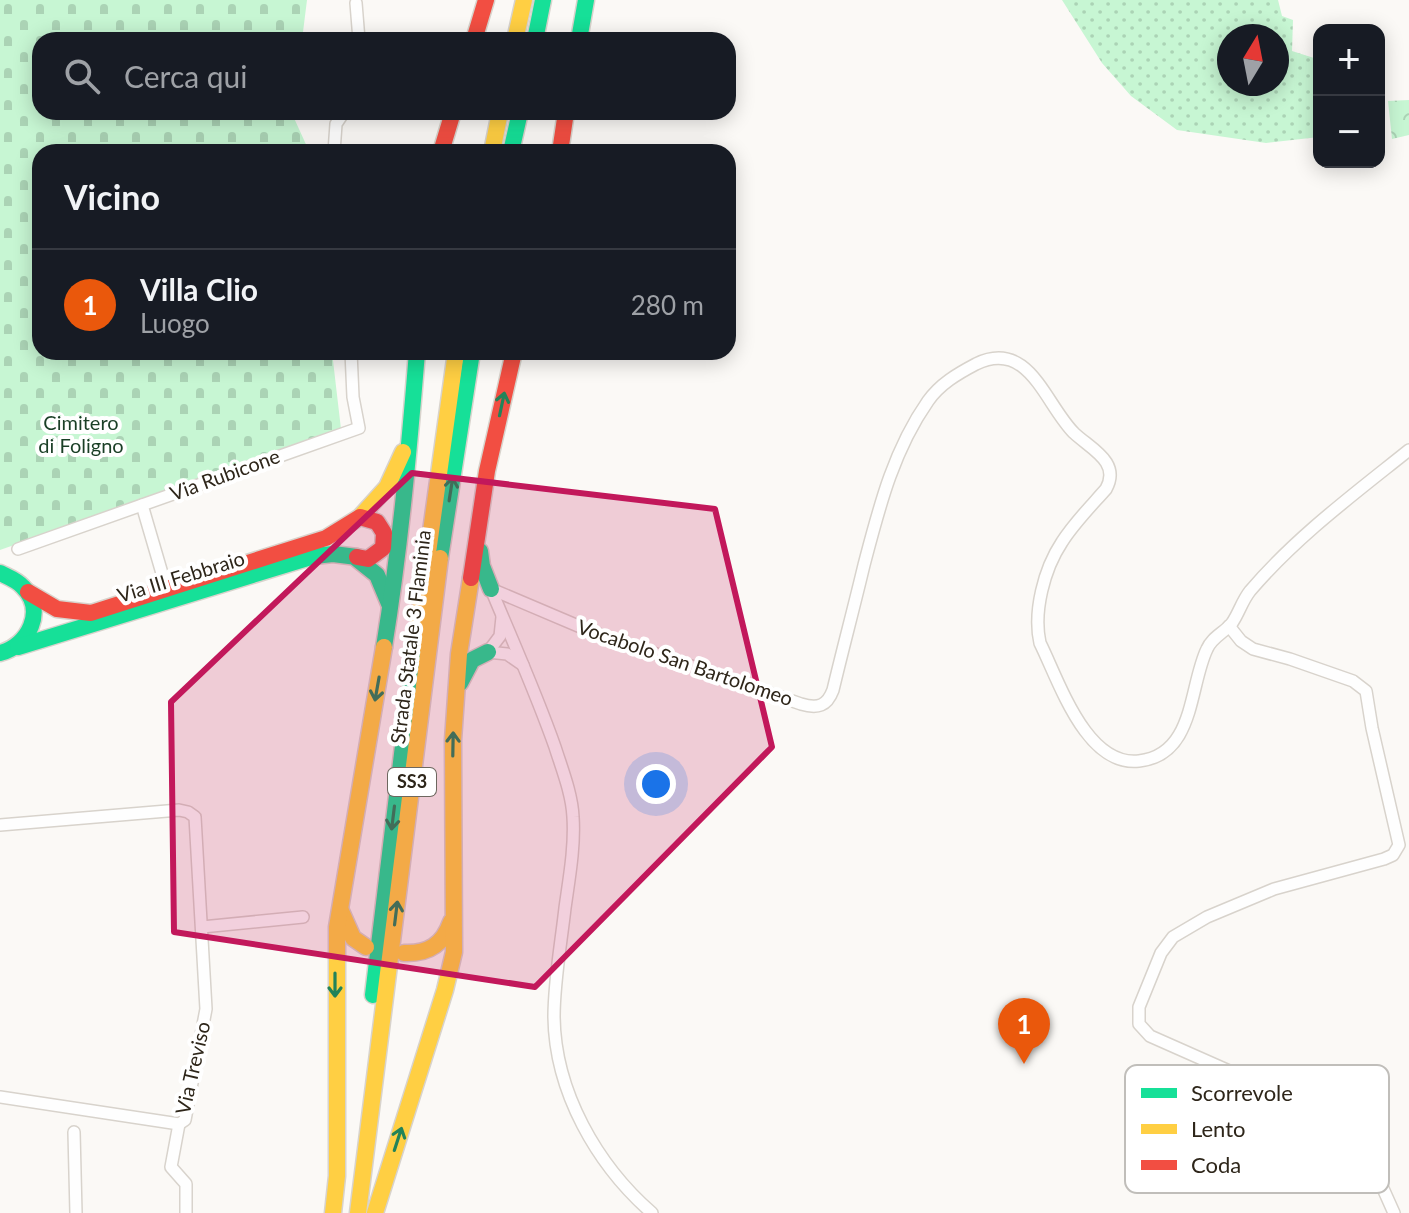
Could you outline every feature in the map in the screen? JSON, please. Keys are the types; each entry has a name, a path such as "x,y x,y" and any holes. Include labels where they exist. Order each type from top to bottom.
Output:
{"main road":[{"path":"476,32 486,0"},
{"path":"517,32 524,0"},
{"path":"537,32 543,0"},
{"path":"580,32 586,0"},
{"path":"443,144 450,120"},
{"path":"494,144 498,120"},
{"path":"513,144 518,120"},
{"path":"560,144 564,120"},
{"path":"447,131 451,144"},
{"path":"333,1213 337,1176 336,939 390,612 408,470 416,360"},
{"name":"Strada Statale 3 Flaminia","path":"345,1213 427,545 455,360"},
{"name":"Strada Statale 3 Flaminia","path":"358,1213 442,545 471,360"},
{"path":"375,1213 445,990 455,945 453,740 459,654 487,471 512,360"},
{"path":"0,573 51,608 84,614 326,538 360,517 387,487 395,474 411,425"},
{"path":"357,559 375,556 385,542 380,525 372,519 360,517"},
{"path":"478,529 482,566 491,589"},
{"name":"Via III Febbraio","path":"6,653 314,556 333,554 357,559"},
{"path":"357,559 377,575 387,595 390,612"},
{"path":"6,653 33,624 33,607 28,592"},
{"path":"455,702 469,664 488,652"},
{"path":"404,953 426,952 442,943 455,906"},
{"path":"340,907 350,933 366,947"}],"street":[{"path":"356,3 358,32"},
{"path":"335,144 339,120"},
{"name":"Vocabolo San Bartolomeo","path":"491,589 590,631 801,704 819,707 826,703 833,690 884,489 899,454 928,402 941,387 957,374 995,358 1009,359 1031,373 1073,432 1105,460 1110,469 1111,479 1106,489 1060,543 1037,607 1036,626 1040,643 1089,739 1109,755 1125,761 1143,761 1164,750 1177,738 1187,718 1206,650 1212,640 1229,626 1250,592 1305,534 1409,450"},
{"name":"Via Rubicone","path":"18,549 359,428 353,397 351,360"},
{"path":"142,505 166,587"},
{"path":"491,589 527,669 565,778 573,816 555,1006 561,1069 575,1111 600,1152 628,1189 652,1213"},
{"path":"502,616 500,636 488,652 512,657 527,669"},
{"path":"1216,1065 1150,1036 1139,1024 1138,1012 1143,994 1162,950 1173,937 1207,917 1274,889 1384,859 1393,855 1399,845 1366,691 1353,681 1253,649 1241,641 1229,626"},
{"name":"Via Treviso","path":"0,825 179,810 195,817 206,1009 185,1120 179,1124 0,1097"},
{"path":"202,927 303,917"},
{"path":"179,1124 171,1167 186,1184 186,1213"},
{"path":"74,1132 76,1213"},
{"path":"1385,1193 1394,1213"}],"highlighted area":[{"path":"412,473 715,509 772,747 535,987 174,932 171,702"}],"green space":[{"name":"Cimitero di Foligno","path":"0,0 307,0 303,32 32,32 32,120 295,120 306,144 32,144 32,360 333,360 341,429 0,550"},
{"path":"1062,0 1278,0 1282,16 1293,20 1292,51 1313,58 1313,138 1266,143 1177,130 1131,96 1102,63"},
{"path":"1409,100 1409,135 1392,139 1388,101"}],"traffic: fast":[{"path":"537,32 543,0"},
{"path":"580,32 586,0"},
{"path":"513,144 518,120"},
{"path":"384,647 404,500 416,360"},
{"path":"440,558 471,360"},
{"path":"480,551 491,589"},
{"path":"18,647 314,556 333,554 357,557"},
{"path":"357,559 377,575 390,606"},
{"path":"0,573 23,587 33,606 31,626 26,635 19,643 0,653"},
{"path":"373,995 415,646"},
{"path":"460,683 472,660 488,652"}],"traffic: slow":[{"path":"517,32 524,0"},
{"path":"494,144 498,120"},
{"path":"415,646 455,360"},
{"path":"360,517 387,487 403,452"},
{"path":"358,1213 440,558"},
{"path":"375,1213 454,952 453,740 459,654 471,578"},
{"path":"333,1213 337,1176 337,927 384,647"},
{"path":"341,911 353,938 366,947"},
{"path":"404,953 420,952 434,946 444,937 451,922"}],"traffic: jam":[{"path":"476,32 486,0"},
{"path":"443,144 451,120"},
{"path":"561,144 565,120"},
{"path":"471,578 487,471 512,360"},
{"path":"28,592 57,609 91,613 326,538 360,517 377,522 384,533 383,548 368,559 357,557"}],"place":[{"name":"Villa Clio","path":"1024,1064"}]}
